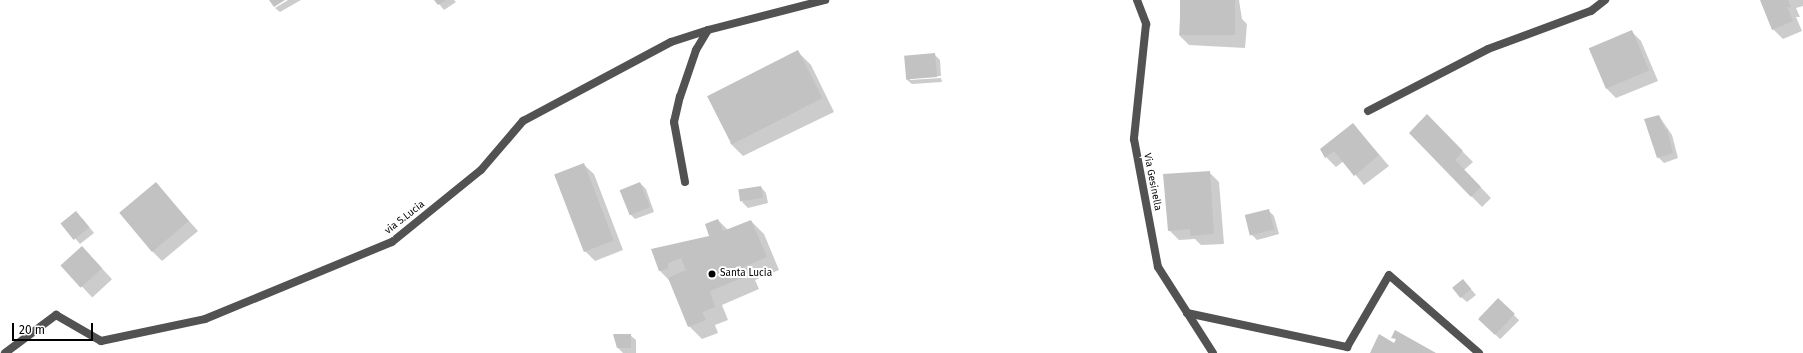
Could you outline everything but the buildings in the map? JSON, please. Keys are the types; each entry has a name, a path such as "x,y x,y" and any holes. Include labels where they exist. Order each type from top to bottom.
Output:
{"street":[{"name":"via S.Lucia","path":"5,353 56,315 101,341 205,319 392,242 482,170 523,121 671,42 708,30 825,0"},
{"name":"Via Gesinella","path":"1137,0 1146,24 1134,139 1158,267 1213,353"},
{"path":"1368,110 1488,49 1591,10 1606,0"},
{"path":"685,182 674,122 680,96 696,50 708,30"},
{"path":"1188,313 1348,347 1389,275 1479,353"}],"place":[{"name":"Santa Lucia","path":"712,274"}]}
